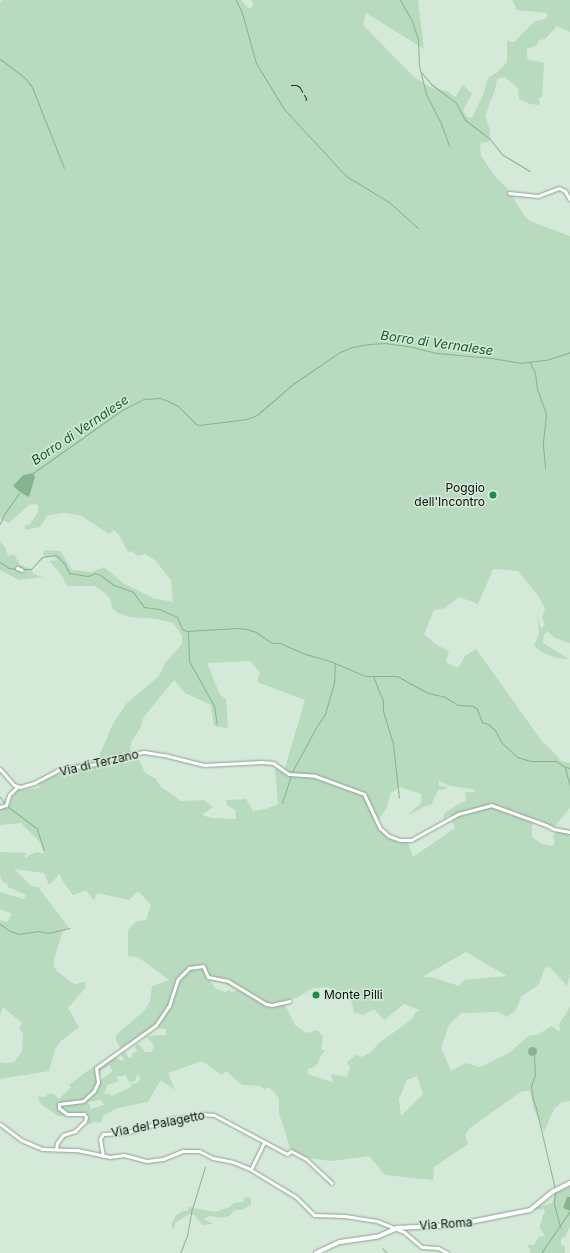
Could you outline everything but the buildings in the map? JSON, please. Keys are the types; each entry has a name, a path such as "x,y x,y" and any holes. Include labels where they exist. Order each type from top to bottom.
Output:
{"main road":[{"name":"Via Roma","path":"316,1253 340,1242 377,1237 397,1228 455,1225 519,1213 535,1207 555,1190 570,1183"}],"street":[{"path":"509,193 538,196 559,188 565,190 570,200"},
{"path":"17,568 22,570"},
{"name":"Via di Terzano","path":"17,787 34,784 58,770 78,765 96,764 119,756 151,752 204,765 256,762 273,763 289,774 322,779 364,794 380,828 389,836 400,840 411,840 458,814 492,805 554,829 570,832"},
{"path":"0,769 17,787 9,795 6,805 0,807"},
{"path":"56,1149 57,1143 63,1135 75,1132 85,1121 86,1117 84,1114 66,1114 59,1108 59,1104 83,1101 94,1092 98,1082 96,1068 156,1025 169,1006 178,979 189,968 203,966 208,977 228,981 266,1004 272,1006 290,1001"},
{"name":"Via del Palagetto","path":"103,1156 100,1139 103,1134 125,1132 172,1119 202,1114 214,1115 287,1154 291,1151 306,1159 332,1183"},
{"path":"0,1124 32,1146 42,1149 77,1150 103,1156 124,1155 143,1160 155,1160 183,1151 194,1150 213,1158 240,1164 296,1197 314,1215 368,1219 397,1228 422,1247 438,1248 448,1253"},
{"path":"251,1170 264,1142"}],"shaded area":[{"path":"3,0 241,0 249,9 253,6 252,0 418,0 424,49 366,13 363,25 414,77 430,87 447,91 455,97 463,85 472,94 463,110 467,117 472,118 483,95 488,78 496,73 507,62 507,41 514,42 534,22 547,18 547,13 517,10 512,0 570,0 570,32 557,26 545,39 539,40 537,45 527,49 527,57 529,60 542,62 544,64 542,97 539,98 540,105 530,104 519,99 518,88 505,77 497,79 495,90 485,116 490,130 489,142 480,143 481,156 497,179 507,188 524,215 530,221 570,236 570,643 555,638 547,631 544,635 543,643 569,659 557,658 543,653 534,646 539,633 537,616 541,629 545,625 542,617 545,609 539,597 518,571 493,569 478,604 459,597 445,608 434,610 424,634 435,644 449,651 446,662 458,668 465,656 476,649 541,740 558,757 560,761 570,763 570,808 554,827 540,820 532,819 532,837 542,844 553,846 555,842 553,836 557,831 570,834 570,974 567,986 550,967 545,968 539,984 521,997 516,1010 507,1017 498,1012 461,1013 449,1025 441,1048 451,1071 466,1063 480,1067 509,1053 528,1036 537,1035 552,1026 560,1032 559,1024 570,1007 570,1101 562,1102 554,1109 544,1132 534,1110 530,1091 522,1091 470,1128 465,1135 468,1144 434,1167 433,1180 385,1175 369,1156 332,1161 309,1158 291,1151 279,1113 279,1099 275,1093 268,1087 265,1090 260,1086 242,1085 226,1071 222,1075 202,1061 168,1073 175,1090 160,1081 148,1102 117,1108 103,1116 101,1122 89,1124 84,1122 84,1114 67,1114 60,1109 66,1116 83,1117 58,1116 42,1105 38,1099 39,1096 45,1097 48,1094 54,1094 59,1099 71,1087 69,1085 94,1066 104,1065 114,1056 121,1061 124,1059 121,1053 125,1052 129,1058 133,1057 132,1054 137,1051 135,1047 137,1044 139,1044 145,1052 151,1052 154,1048 153,1044 146,1036 166,1035 166,1029 158,1028 158,1023 121,1049 115,1038 117,1034 145,1010 150,1001 152,986 169,980 138,957 128,956 128,930 137,921 146,920 151,905 138,891 129,900 97,893 94,901 86,890 73,895 62,880 60,874 49,885 44,873 14,869 31,886 38,887 69,928 63,931 54,959 54,967 57,971 75,984 86,982 85,988 68,1008 79,1027 61,1041 55,1049 49,1071 0,1079 0,1062 14,1062 22,1051 23,1034 19,1028 22,1023 3,1007 0,1015 0,920 7,922 12,914 0,909 0,892 24,899 26,895 8,887 7,884 2,881 0,876 0,852 27,853 24,856 27,858 29,855 37,852 44,854 40,842 21,823 0,825 0,808 9,808 12,796 18,790 40,788 38,783 71,769 75,764 98,758 113,724 126,704 158,677 166,662 182,644 182,635 173,623 157,619 130,617 118,613 112,608 111,601 107,595 95,586 68,586 63,577 50,562 51,560 58,560 52,556 45,558 43,554 45,550 60,551 72,570 92,572 104,567 123,583 153,598 173,602 171,580 155,560 145,554 138,556 131,551 128,552 119,535 114,530 109,534 80,515 64,513 48,515 40,527 26,530 24,526 30,524 38,512 38,505 34,504 29,505 9,523 0,519 0,2","holes":["250,661 260,672 257,682 305,700 284,771 278,765 275,770 278,804 266,809 253,811 246,799 226,800 227,805 235,810 236,819 211,818 202,815 213,807 204,800 181,801 160,786 156,779 145,773 139,760 122,762 120,755 130,754 131,742 141,727 143,718 174,680 185,693 211,705 214,726 228,728 226,699 220,695 207,663","439,781 450,786 474,789 475,792 465,792 466,801 458,804 444,814 444,819 449,815 455,828 413,857 408,842 396,839 382,830 377,822 386,809 391,793 400,787 421,794 422,802 408,815 431,805 438,790 446,789 447,787 439,786","466,952 507,976 464,980 459,986 435,978 422,977","209,980 224,983 237,990 231,993 230,990 225,992 216,989","327,987 350,996 354,1012 363,1015 374,1009 384,1020 404,1004 420,1010 415,1013 412,1019 379,1043 371,1052 362,1057 356,1055 347,1062 350,1068 347,1077 331,1074 333,1082 307,1074 308,1069 312,1068 318,1063 325,1050 321,1050 323,1036 317,1030 306,1033 295,1025 283,1001 298,997 313,988","109,1065 113,1071 98,1082 101,1071","139,1074 140,1079 138,1083 132,1084 131,1087 110,1097 111,1094 104,1094 107,1085 119,1081 116,1077 126,1075 128,1081 135,1081 137,1075","417,1076 423,1094 401,1116 399,1099 407,1080","101,1100 104,1105 91,1109 88,1102"]},
{"path":"33,473 35,477 29,497 13,486 23,475"},
{"path":"0,542 5,547 8,556 14,554 20,565 32,569 33,574 43,577 19,580 0,570"},
{"path":"532,1046 537,1051 532,1056 527,1051"},
{"path":"568,1186 570,1187 570,1197 567,1197 563,1208 570,1211 570,1226 565,1237 561,1239 561,1244 565,1247 565,1253 530,1253 531,1250 527,1246 534,1245 539,1237 544,1236 540,1228 540,1224 542,1221 542,1216 545,1213 544,1209 534,1210 535,1207 539,1204 542,1206 552,1203 555,1192"},
{"path":"248,1197 251,1199 251,1205 241,1210 234,1210 229,1216 222,1218 210,1216 203,1219 212,1224 203,1225 194,1215 190,1214 176,1222 174,1228 172,1228 176,1215 183,1211 188,1211 189,1207 215,1212 230,1207 234,1203 244,1202 244,1198"},
{"path":"567,1197 570,1197 570,1211 563,1208"}],"waterway":[{"path":"236,0 242,13 256,63 284,109 346,176 389,202 418,228"},
{"path":"400,0 412,21 418,39 419,66 426,94 440,121 449,146"},
{"path":"0,59 25,78 32,87 64,168"},
{"path":"421,72 431,84 456,103 465,120 489,138 503,155 530,171"},
{"name":"Borro di Vernalese","path":"33,473 122,410 144,399 160,398 168,401 178,406 196,424 199,425 247,419 257,415 293,384 340,352 352,347 385,343 412,347 436,353 492,358 520,363 546,360 570,352"},
{"path":"530,363 535,373 537,389 546,414 543,445 545,468"},
{"name":"Borro di Vernalese","path":"0,524 3,516 19,493"},
{"path":"23,569 31,569 42,557 56,555 64,563 69,573 88,576 95,573 100,575 114,585 133,592 144,607 159,609 177,617 182,629 186,631 238,628 247,629 256,632 272,643 280,643 302,653 330,661 365,676 397,676 428,693 445,697 458,705 473,706 477,709 482,722 488,724 495,730 501,742 517,757 530,761 556,761 565,767 570,768"},
{"path":"0,562 9,568 17,569"},
{"path":"188,632 189,661 214,706 217,724"},
{"path":"292,772 325,714 334,683 335,664"},
{"path":"373,676 383,701 383,711 393,744 399,798"},
{"path":"565,768 570,787"},
{"path":"282,803 291,775"},
{"path":"0,797 5,804"},
{"path":"7,806 37,829 44,850"},
{"path":"0,924 10,931 19,934 38,931 48,933 69,928"},
{"path":"534,1056 535,1075 531,1086 533,1100 555,1189"},
{"path":"180,1253 187,1236 192,1209 205,1167"},
{"path":"555,1192 554,1204 560,1227"},
{"path":"541,1253 570,1211"},
{"path":"382,1248 387,1253"}],"railway":[{"path":"291,85 297,85 300,87 307,99 305,100"}],"place":[{"name":"Poggio dell'Incontro","path":"493,495"},
{"name":"Monte Pilli","path":"316,995"}]}
